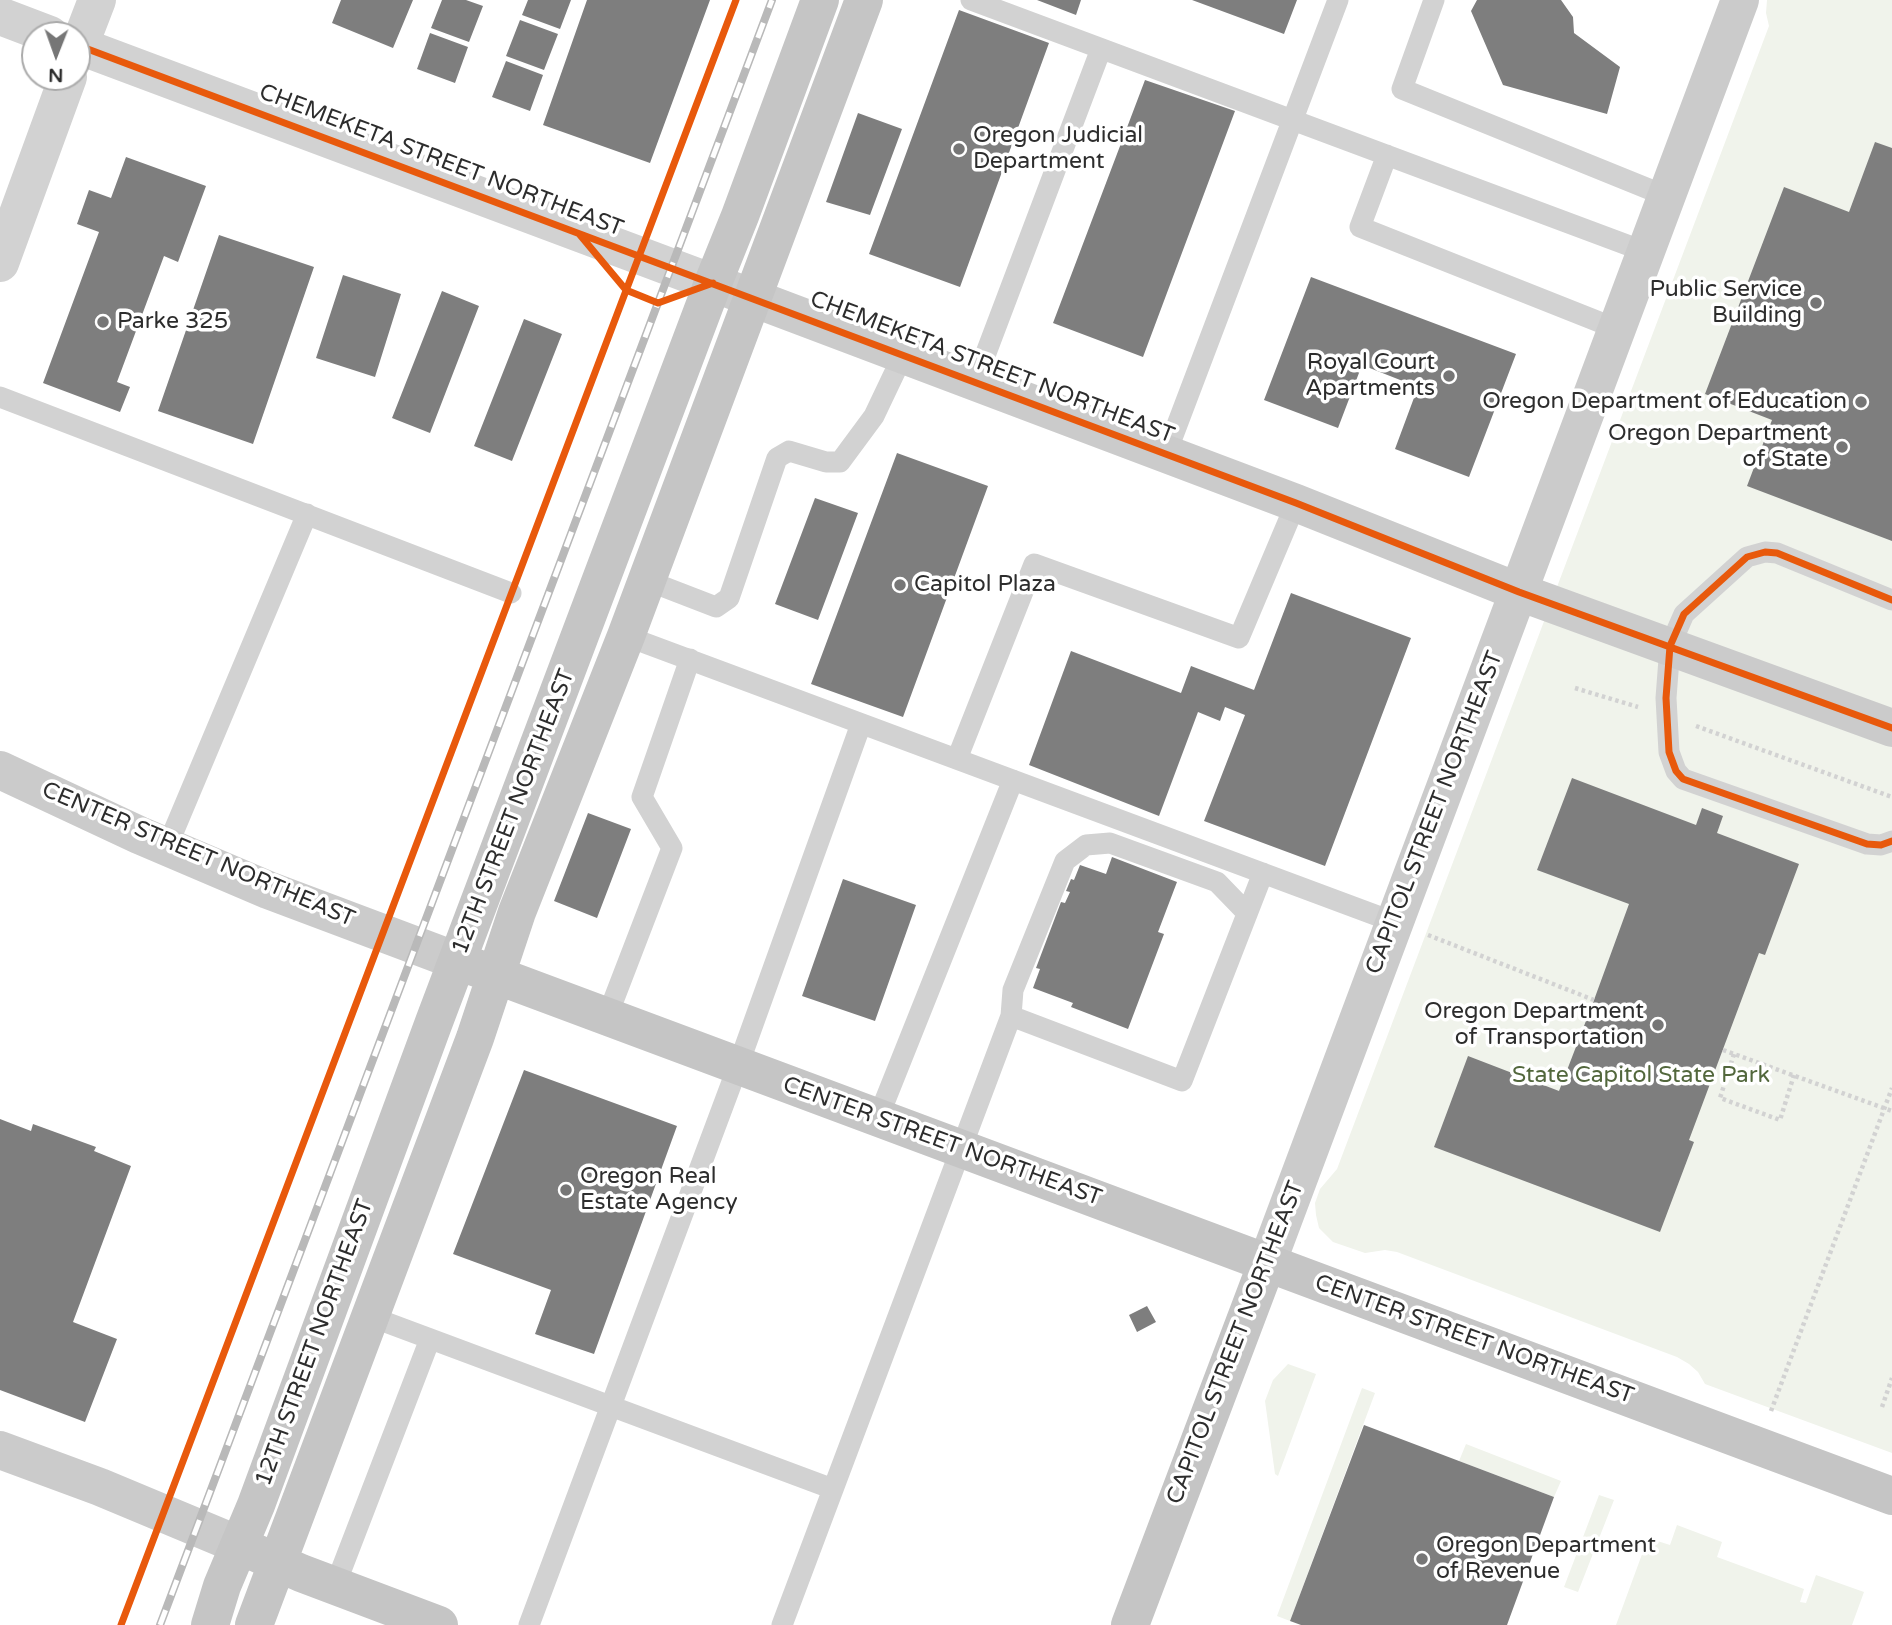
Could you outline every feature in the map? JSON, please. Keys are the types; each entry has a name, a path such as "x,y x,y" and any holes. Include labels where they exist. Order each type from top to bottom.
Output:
{"main road":[{"name":"12TH STREET NORTHEAST","path":"210,1625 222,1586 261,1492 457,961 820,0"},
{"name":"12TH STREET NORTHEAST","path":"254,1625 475,1038 517,912 626,636 864,0"},
{"name":"CENTER STREET NORTHEAST","path":"457,961 1892,1496"},
{"name":"CAPITOL STREET NORTHEAST","path":"1130,1625 1266,1263"},
{"path":"239,1545 335,1586 439,1625"}],"street":[{"path":"86,21 97,0"},
{"name":"CAPITOL STREET NORTHEAST","path":"1266,1263 1740,0"},
{"name":"CHEMEKETA STREET NORTHEAST","path":"0,16 21,26"},
{"name":"CHEMEKETA STREET NORTHEAST","path":"91,58 578,232 1296,503 1519,592 1892,728"},
{"path":"0,263 57,91"},
{"name":"CENTER STREET NORTHEAST","path":"0,770 153,841 268,890 457,961"},
{"path":"0,795 153,841"},
{"path":"3,1460 100,1487 239,1545"}],"lane":[{"path":"971,0 1646,252"},
{"path":"1166,454 1338,0"},
{"path":"1434,0 1402,89 1666,196"},
{"path":"975,382 1101,48"},
{"path":"1387,155 1360,227 1617,329"},
{"path":"646,580 716,607 729,598 777,458 789,451 826,462 840,462 874,416 903,355"},
{"path":"0,397 511,593"},
{"path":"957,759 1034,564 1239,638 1296,503"},
{"path":"153,841 307,514"},
{"path":"1892,600 1777,553 1765,552 1747,557 1684,614 1670,646 1666,698 1670,752 1676,771 1683,779 1867,844 1881,845 1892,841"},
{"path":"626,636 1394,922"},
{"path":"607,1017 671,848 642,797 690,659"},
{"path":"529,1625 738,1066 861,723"},
{"path":"878,1118 1013,780"},
{"path":"782,1625 1011,1016 1013,990 1065,861 1086,845 1110,843 1217,882 1247,913"},
{"path":"1217,882 1263,873"},
{"path":"1011,1016 1182,1081 1263,873"},
{"path":"369,1316 833,1489"},
{"path":"335,1586 430,1339"}],"path":[{"path":"1575,688 1667,715 1892,797"},
{"path":"1394,922 1594,1000"},
{"path":"1723,1050 1892,1111"},
{"path":"1734,1054 1720,1098 1780,1119 1794,1076"},
{"path":"1758,1446 1892,1088"},
{"path":"1882,1407 1892,1378"}],"green space":[{"name":"State Capitol State Park","path":"1767,0 1892,0 1892,1453 1705,1384 1698,1372 1677,1357 1397,1252 1385,1250 1365,1253 1333,1242 1319,1228 1316,1215 1315,1203 1320,1189 1337,1169 1769,26"},
{"path":"1288,1364 1316,1374 1278,1476 1275,1474 1265,1401 1273,1380"},
{"path":"1362,1388 1375,1393 1290,1621 1277,1616"},
{"path":"1466,1444 1561,1481 1554,1497 1459,1461"},
{"path":"1599,1495 1614,1500 1578,1592 1564,1587"},
{"path":"1677,1525 1722,1542 1717,1557 1804,1589 1800,1602 1806,1603 1816,1575 1864,1592 1852,1625 1616,1625 1648,1538 1670,1545"}],"building":[{"path":"341,0 413,0 393,48 332,23"},
{"path":"442,0 466,0 483,6 469,42 431,28"},
{"path":"528,0 571,0 560,29 522,15"},
{"path":"587,0 710,0 650,163 543,125"},
{"path":"1037,0 1081,0 1076,15"},
{"path":"1192,0 1297,0 1284,34"},
{"path":"1477,0 1561,0 1573,17 1574,33 1620,67 1607,114 1503,85 1471,11"},
{"name":"Oregon Judicial Department","path":"959,10 1049,43 960,287 869,254"},
{"path":"520,20 558,34 544,70 506,56"},
{"path":"430,33 468,47 455,83 417,69"},
{"path":"506,61 543,75 530,111 492,97"},
{"path":"1145,80 1235,111 1143,357 1053,323"},
{"path":"858,113 902,129 870,215 826,202"},
{"name":"Public Service Building","path":"1875,142 1892,148 1892,541 1747,486 1772,420 1705,394 1784,187 1849,212"},
{"name":"Parke 325","path":"126,157 206,186 178,262 164,256 117,382 130,387 120,412 43,383 99,232 77,224 89,190 111,198"},
{"path":"219,235 314,267 253,444 158,411"},
{"path":"343,275 401,294 375,377 316,358"},
{"name":"Royal Court Apartments","path":"1311,277 1516,354 1469,477 1395,449 1418,387 1362,365 1338,428 1264,400"},
{"path":"442,291 479,306 430,433 392,418"},
{"path":"524,319 562,334 512,461 474,446"},
{"name":"Capitol Plaza","path":"897,453 988,486 903,717 811,684"},
{"path":"815,498 858,513 818,620 775,604"},
{"path":"1291,593 1411,638 1325,866 1204,821 1245,715 1225,707 1220,721 1198,712 1159,816 1029,765 1071,651 1181,693 1191,666 1254,690"},
{"name":"Oregon Department of Transportation","path":"1572,778 1696,825 1702,808 1723,816 1717,833 1799,864 1765,955 1759,953 1689,1140 1694,1142 1660,1232 1434,1147 1468,1056 1559,1091 1594,1000 1629,904 1537,870"},
{"path":"588,813 631,829 597,918 554,901"},
{"path":"1112,857 1177,882 1158,932 1164,934 1128,1029 1071,1007 1073,1003 1033,988 1040,969 1036,968 1061,902 1065,903 1070,892 1066,891 1071,879 1074,880 1080,865 1106,874"},
{"path":"843,879 916,905 875,1021 802,996"},
{"name":"Oregon Real Estate Agency","path":"524,1070 677,1126 594,1354 535,1334 551,1290 453,1254"},
{"path":"0,1119 31,1131 33,1124 96,1147 94,1151 131,1166 73,1322 117,1339 85,1422 0,1390"},
{"path":"1147,1306 1156,1322 1137,1332 1129,1315"},
{"name":"Oregon Department of Revenue","path":"1364,1425 1554,1497 1507,1625 1301,1625 1290,1621"}],"railway":[{"path":"160,1625 772,0"}],"cycle path":[{"path":"121,1625 736,0"},
{"path":"91,50 1296,503 1519,592 1892,728"},
{"path":"580,235 626,290 658,303 713,283"},
{"path":"1892,600 1777,553 1765,552 1747,557 1684,614 1670,646 1666,698 1669,752 1676,771 1683,779 1867,844 1881,845 1892,841"}],"place":[{"name":"Oregon Judicial Department","path":"959,149"},
{"name":"Public Service Building","path":"1816,303"},
{"name":"Parke 325","path":"103,322"},
{"name":"Royal Court Apartments","path":"1449,376"},
{"name":"Oregon Department of Education","path":"1861,402"},
{"name":"Oregon Department of State","path":"1842,447"},
{"name":"Capitol Plaza","path":"900,585"},
{"name":"Oregon Department of Transportation","path":"1658,1025"},
{"name":"Oregon Real Estate Agency","path":"566,1190"},
{"name":"Oregon Department of Revenue","path":"1422,1559"}]}
